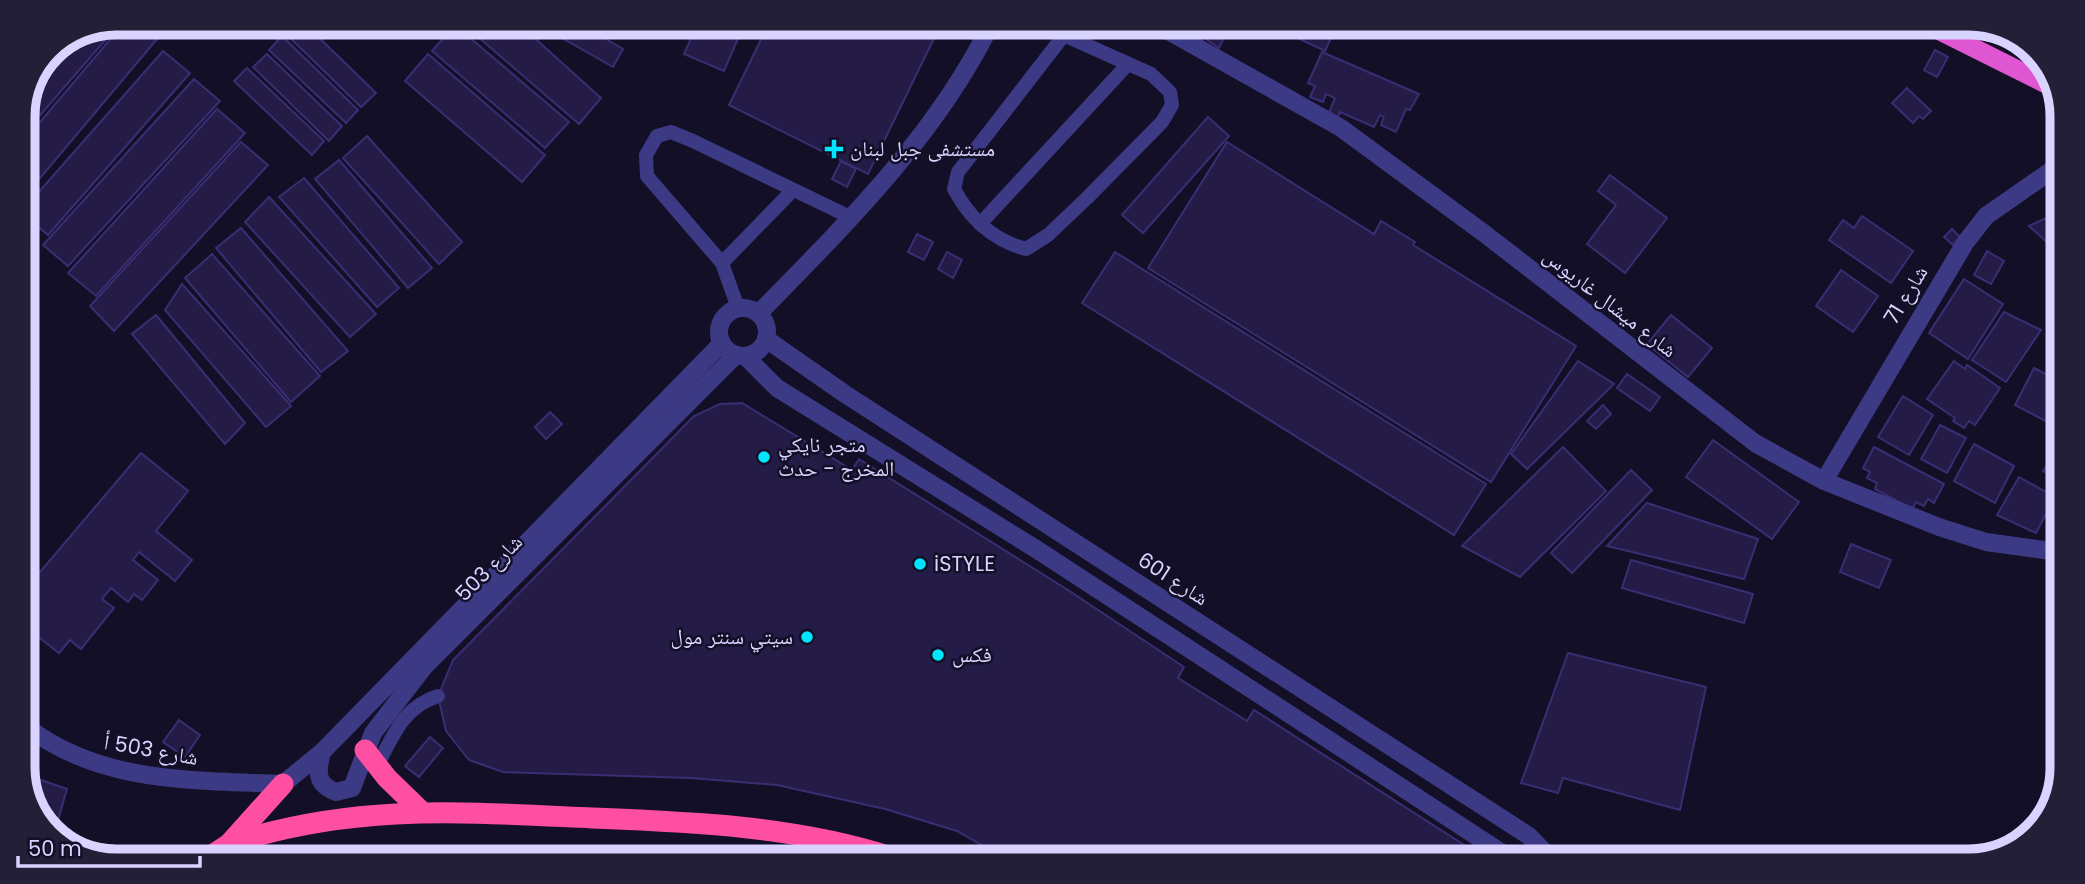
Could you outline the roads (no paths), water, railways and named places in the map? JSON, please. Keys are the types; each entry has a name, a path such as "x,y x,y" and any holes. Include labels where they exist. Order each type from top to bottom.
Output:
{"highway":[{"path":"1948,35 2043,82"},
{"path":"371,758 422,812"},
{"path":"221,849 283,784"},
{"path":"221,849 304,822 422,812 748,827 860,849"}],"street":[{"path":"759,313 852,218 914,145 985,35"},
{"name":"شارع ميشال غاريوس","path":"1175,35 1341,128 1485,234 1739,432 1824,481 1939,527 1986,542 2050,551"},
{"name":"شارع 71","path":"1824,481 1965,243 1986,216 2050,171"},
{"path":"740,355 754,353 766,339 765,321 759,313 751,309 738,308 725,316 720,324 722,343 740,355 777,388 1496,849"},
{"name":"شارع 601","path":"766,339 868,409 1528,836 1541,849"},
{"name":"شارع 503","path":"283,784 322,752 722,343"},
{"name":"شارع 503","path":"322,752 319,780 336,792 352,788 371,758 387,711 424,667 740,355"},
{"name":"شارع 503 أ","path":"35,732 58,748 101,766 172,780 283,784"}],"lane":[{"path":"1056,35 958,172 954,189 966,212 980,224 1003,243 1026,249 1048,235 1162,122 1172,105 1170,92 1151,74 1067,35"},
{"path":"980,224 1128,64"},
{"path":"738,308 722,263 647,176 646,155 657,136 671,132 852,218"},
{"path":"722,263 793,190"},
{"path":"371,758 408,713 438,696"}],"place":[{"name":"مستشفى جبل لبنان","path":"834,149"},
{"name":"متجر نايكي المخرج - حدث","path":"764,457"},
{"name":"iSTYLE","path":"920,564"},
{"name":"سيتي سنتر مول","path":"807,637"},
{"name":"فكس","path":"938,655"}]}
